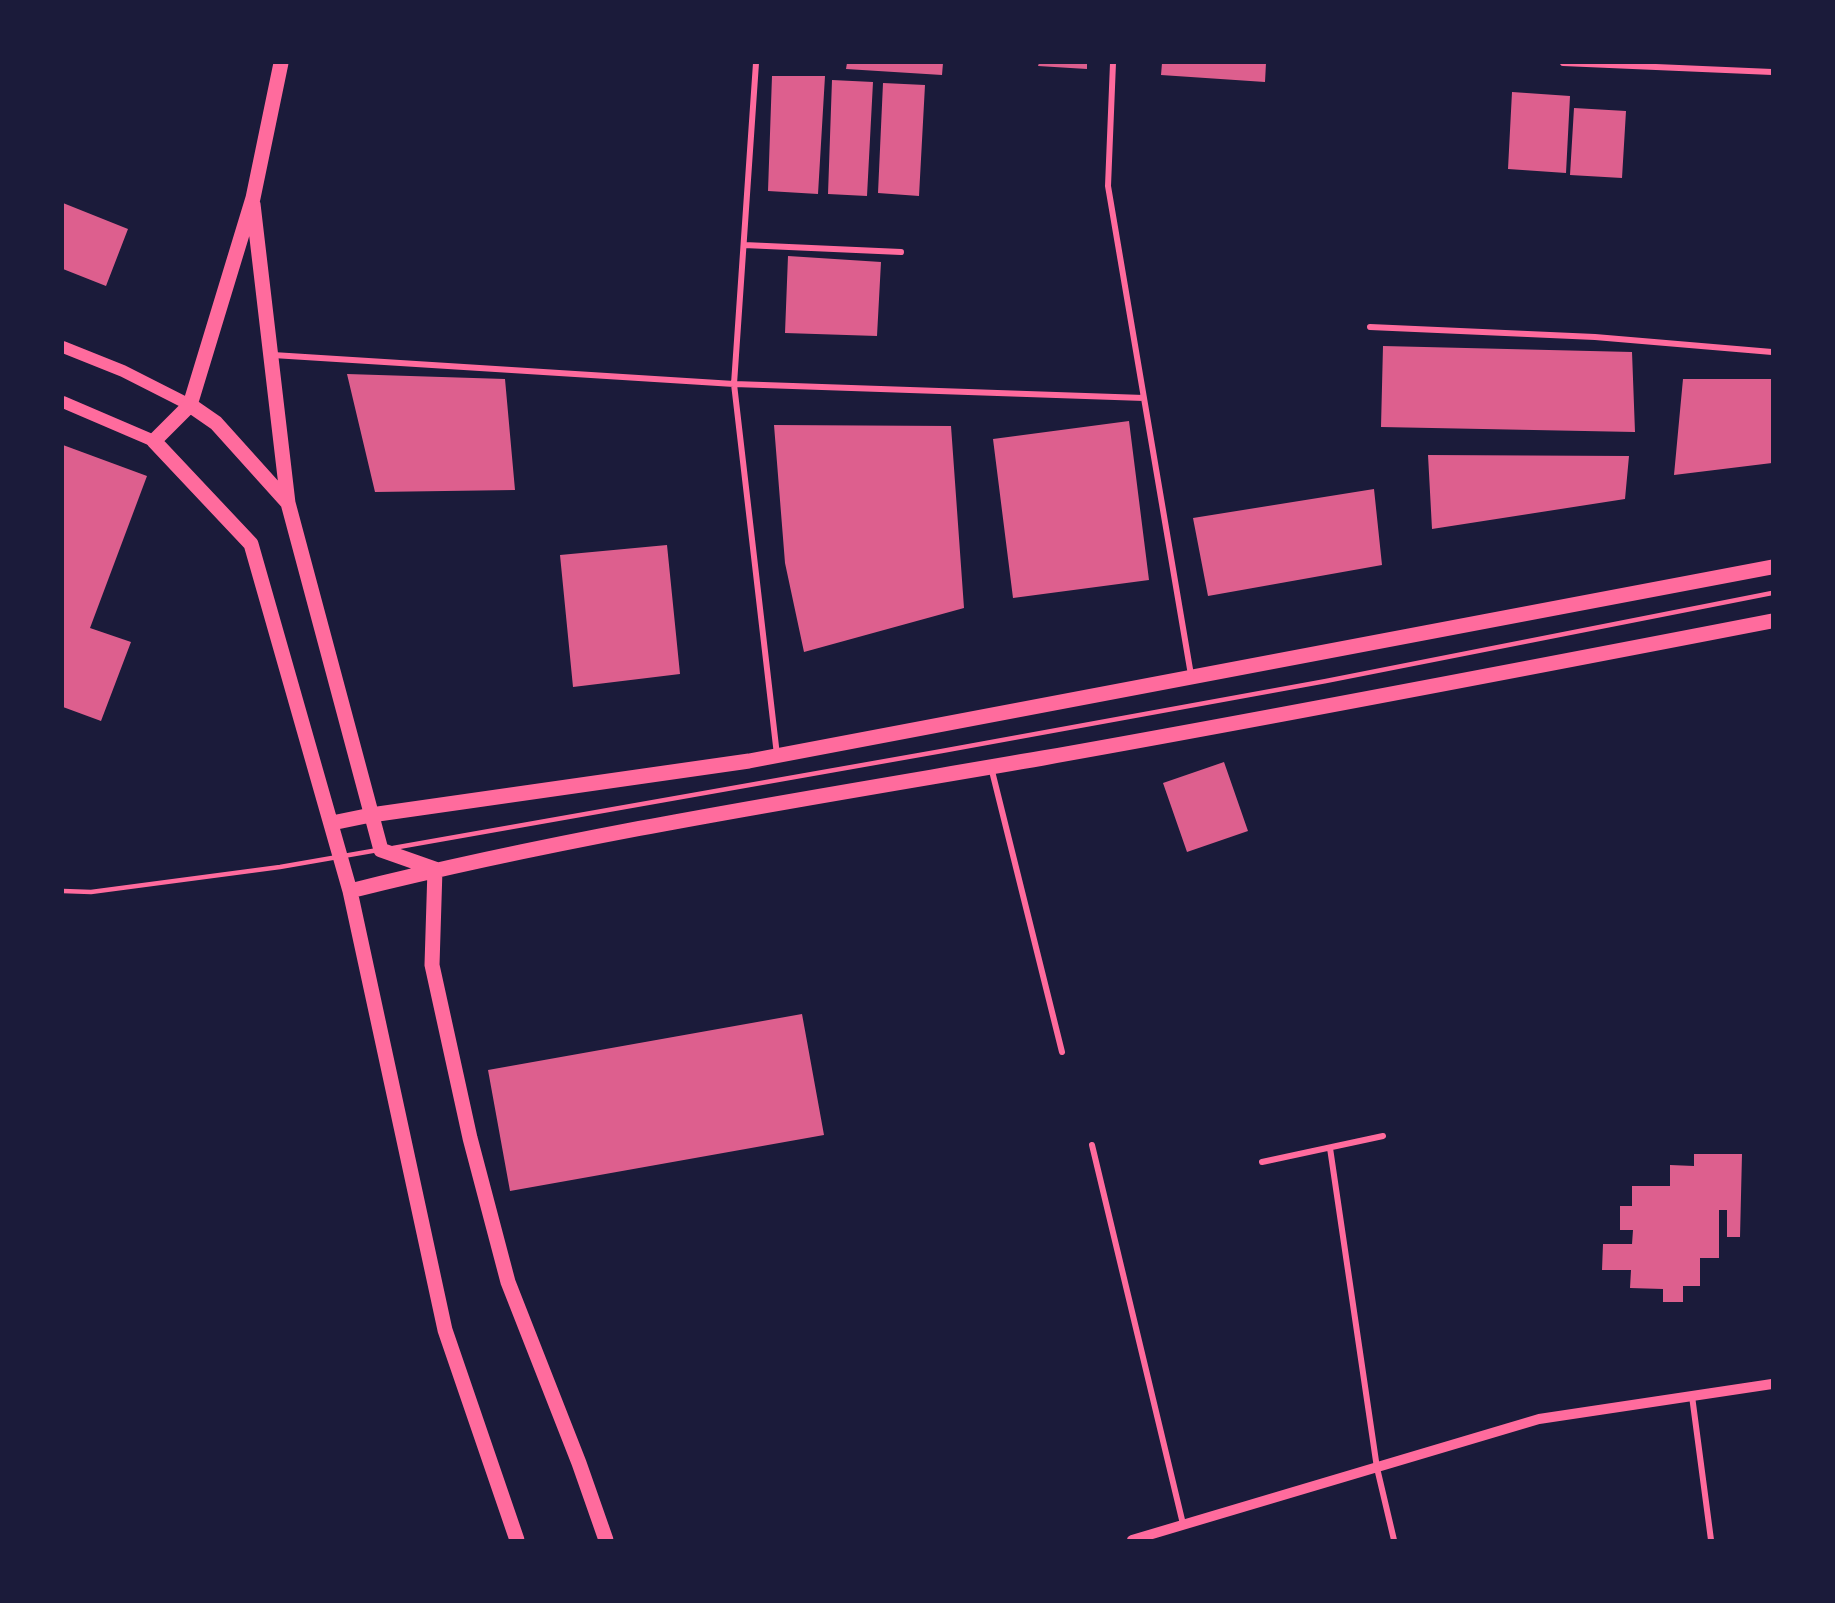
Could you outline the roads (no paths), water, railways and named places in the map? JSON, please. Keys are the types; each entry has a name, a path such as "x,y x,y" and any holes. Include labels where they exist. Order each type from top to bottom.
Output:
{"main road":[{"path":"154,441 190,405 253,198 281,63"},
{"path":"253,198 288,503 371,815 381,850 435,869"},
{"path":"63,347 123,371 190,405 216,423 288,503"},
{"path":"63,402 154,441 251,544 350,891 446,1330 517,1540"},
{"path":"332,823 371,815 777,756 1772,567"},
{"path":"350,891 435,869 575,841 1318,708 1772,621"},
{"path":"435,869 432,965 470,1138 508,1282 579,1463 606,1540"}],"street":[{"path":"756,63 734,384 777,756"},
{"path":"1113,63 1108,186 1192,676"},
{"path":"1563,63 1772,72"},
{"path":"744,245 901,252"},
{"path":"1370,327 1595,338 1772,352"},
{"path":"271,355 734,384 1144,398"},
{"path":"991,767 1062,1052"},
{"path":"1262,1162 1383,1136"},
{"path":"1092,1145 1183,1524"},
{"path":"1330,1148 1377,1468 1394,1540"},
{"path":"1132,1540 1539,1419 1772,1384"},
{"path":"1692,1396 1711,1540"}],"lane":[{"path":"63,891 91,892 341,857 942,752 1303,685 1772,593"}]}
